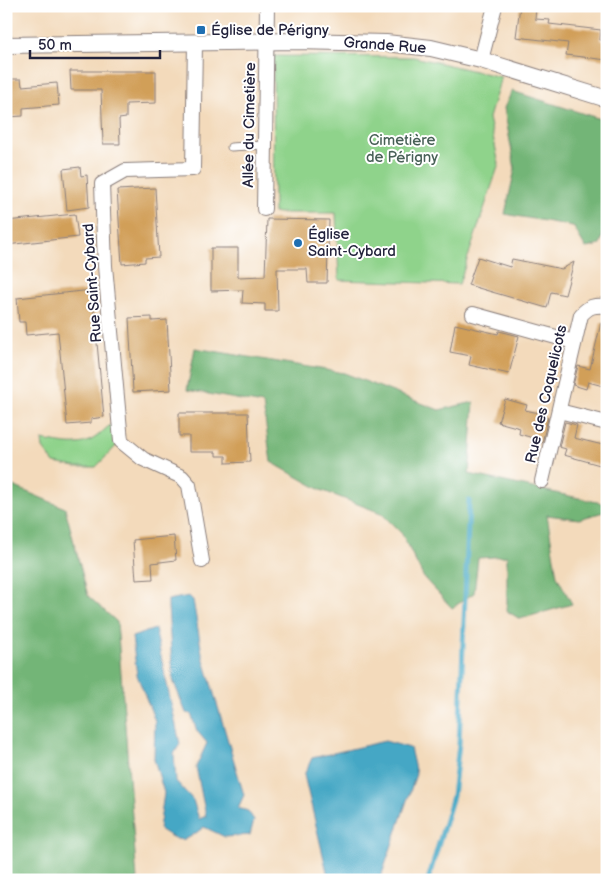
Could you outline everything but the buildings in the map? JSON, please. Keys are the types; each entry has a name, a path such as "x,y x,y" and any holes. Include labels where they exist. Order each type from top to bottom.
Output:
{"street":[{"name":"Allée du Cimetière","path":"264,209 267,6"},
{"path":"481,60 495,6"},
{"name":"Grande Rue","path":"6,45 266,41 386,43 431,48 481,60 607,99"},
{"name":"Rue Saint-Cybard","path":"195,43 193,169 125,171 102,184 105,266 121,440 143,459 182,477 188,485 202,561"},
{"name":"Rue des Coquelicots","path":"542,481 581,315 594,305 606,305"},
{"path":"473,314 574,342"},
{"path":"559,411 607,423"}],"lane":[{"path":"231,147 264,145"}],"green space":[{"name":"Cimetière de Périgny","path":"273,56 414,57 501,77 489,118 499,164 459,284 339,280 336,213 274,213"},
{"path":"512,91 607,121 607,221 600,245 586,248 573,226 505,214 515,169 504,108"},
{"path":"195,348 344,373 439,410 474,402 469,474 606,504 607,511 579,519 547,515 557,576 572,604 520,619 507,611 507,556 478,558 474,593 452,608 424,578 402,534 381,513 321,490 271,462 263,404 187,390"},
{"path":"119,421 121,441 96,467 76,467 54,463 43,448 42,440 63,444 77,444 90,441 109,426"},
{"path":"6,483 65,508 88,596 117,622 137,880 6,880"}],"water":[{"path":"189,596 193,600 202,653 244,795 238,808 248,811 254,820 250,835 225,837 204,827 187,839 182,840 159,829 164,793 154,759 155,721 137,675 132,637 155,629 180,744 174,754 176,781 193,800 199,819 206,816 196,767 207,743 197,731 191,714 186,713 173,680 168,607 168,600"},
{"path":"385,741 410,748 416,774 380,880 329,880 304,775 312,758"}],"waterway":[{"path":"428,880 453,796 459,744 469,501"}],"place":[{"name":"Église de Périgny","path":"201,30"},
{"name":"Église Saint-Cybard","path":"298,243"}]}
